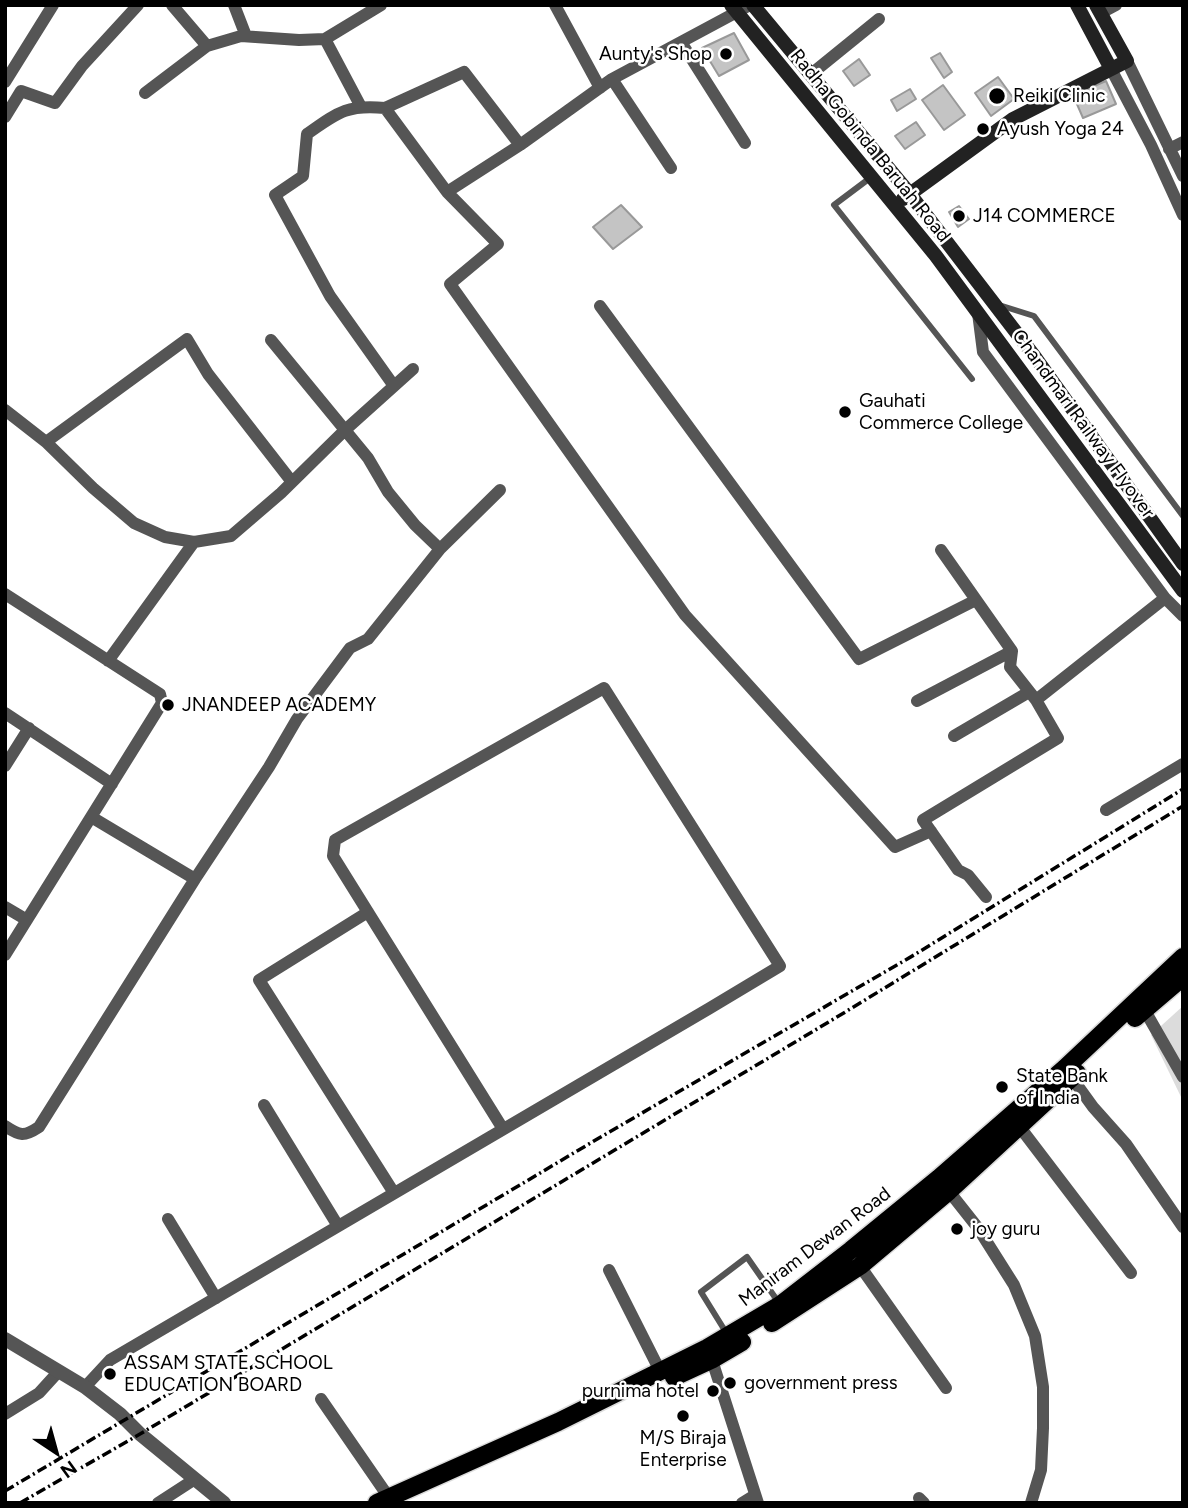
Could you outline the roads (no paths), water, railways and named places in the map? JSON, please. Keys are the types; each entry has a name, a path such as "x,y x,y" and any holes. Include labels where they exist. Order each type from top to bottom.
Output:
{"main road":[{"path":"1077,5 1111,69"},
{"name":"Radha Gobinda Baruah Road","path":"743,7 810,75 911,194 994,303"},
{"name":"Radha Gobinda Baruah Road","path":"743,7 978,312"},
{"path":"895,204 1013,119 1127,61 1098,9"},
{"path":"953,279 968,268"},
{"name":"Chandmari Railway Flyover","path":"994,303 1183,564"},
{"name":"Chandmari Railway Flyover","path":"978,312 1183,591"},
{"name":"Maniram Dewan Road","path":"731,1342 1019,1126 1183,957"},
{"name":"Maniram Dewan Road","path":"391,1501 566,1431 731,1342 860,1266 944,1184 1069,1072 1183,977"},
{"name":"Maniram Dewan Road","path":"391,1501 658,1372 710,1353"}],"street":[{"path":"5,82 54,5"},
{"path":"5,117 21,91 55,103 82,66 138,5"},
{"path":"172,5 207,46"},
{"path":"234,5 246,36"},
{"path":"145,93 207,46 246,36 325,39 381,5"},
{"path":"555,5 600,88"},
{"path":"1098,9 1116,5"},
{"path":"447,192 520,145 612,79 743,7"},
{"path":"810,75 879,19"},
{"path":"325,39 360,105"},
{"path":"681,42 745,144"},
{"path":"1127,61 1183,176"},
{"path":"1111,69 1151,145 1183,215"},
{"path":"394,386 330,296 275,195 303,176 306,134 333,116 360,105 385,108 464,72 520,145"},
{"path":"612,79 671,168"},
{"path":"385,108 447,192 498,244 450,284 685,615 895,847 931,831"},
{"path":"1169,149 1183,142"},
{"path":"600,306 859,659 976,600"},
{"path":"978,312 983,352 1165,598 1183,616"},
{"path":"46,442 187,339 208,374 292,482"},
{"path":"271,340 368,458 388,492 415,526 440,549"},
{"path":"5,410 46,442 134,523 165,537 194,542 231,536 413,369"},
{"path":"5,1126 20,1136 39,1127 297,719 350,648 368,639 440,549 500,490"},
{"path":"108,661 194,542"},
{"path":"941,550 1012,651 1010,667 1058,738 923,820 958,870 968,875 986,897"},
{"path":"5,594 160,694 162,703 111,783 93,818 5,955"},
{"path":"954,736 1032,696 1165,598"},
{"path":"917,701 1012,651"},
{"path":"85,1387 110,1360 780,967 604,688 335,840 333,856 503,1129"},
{"path":"5,713 111,783"},
{"path":"5,765 29,728"},
{"path":"1107,810 1183,764"},
{"path":"93,818 195,879"},
{"path":"5,907 27,920"},
{"path":"368,912 259,980 394,1193"},
{"path":"1144,1009 1183,1077"},
{"path":"1069,1072 1093,1107 1126,1144 1183,1227"},
{"path":"264,1105 338,1226"},
{"path":"1019,1126 1131,1273"},
{"path":"944,1184 978,1228 1014,1285 1035,1336 1043,1387 1043,1428 1041,1470 1031,1503"},
{"path":"168,1219 216,1298"},
{"path":"860,1266 946,1388"},
{"path":"609,1270 658,1372"},
{"path":"5,1339 85,1387 120,1413 140,1434 224,1503"},
{"path":"710,1353 757,1499 742,1503"},
{"path":"5,1414 39,1394 59,1371"},
{"path":"321,1399 391,1501"},
{"path":"158,1503 195,1479"}],"lane":[{"path":"872,176 834,205 972,379"},
{"path":"994,303 1034,316 1183,516"},
{"path":"731,1342 701,1292 747,1257 780,1304"}],"railway":[{"path":"5,1491 599,1138 914,955 1183,789"},
{"path":"20,1503 842,1014 1183,806"}],"place":[{"name":"Aunty's Shop","path":"726,54"},
{"name":"Reiki Clinic","path":"997,96"},
{"name":"Ayush Yoga 24","path":"983,129"},
{"name":"J14 COMMERCE","path":"959,216"},
{"name":"Gauhati Commerce College","path":"845,412"},
{"name":"JNANDEEP ACADEMY","path":"168,705"},
{"name":"State Bank of India","path":"1002,1087"},
{"name":"joy guru","path":"957,1229"},
{"name":"ASSAM STATE SCHOOL EDUCATION BOARD","path":"110,1374"},
{"name":"government press","path":"730,1383"},
{"name":"purnima hotel","path":"713,1391"},
{"name":"M/S Biraja Enterprise","path":"683,1416"}]}
